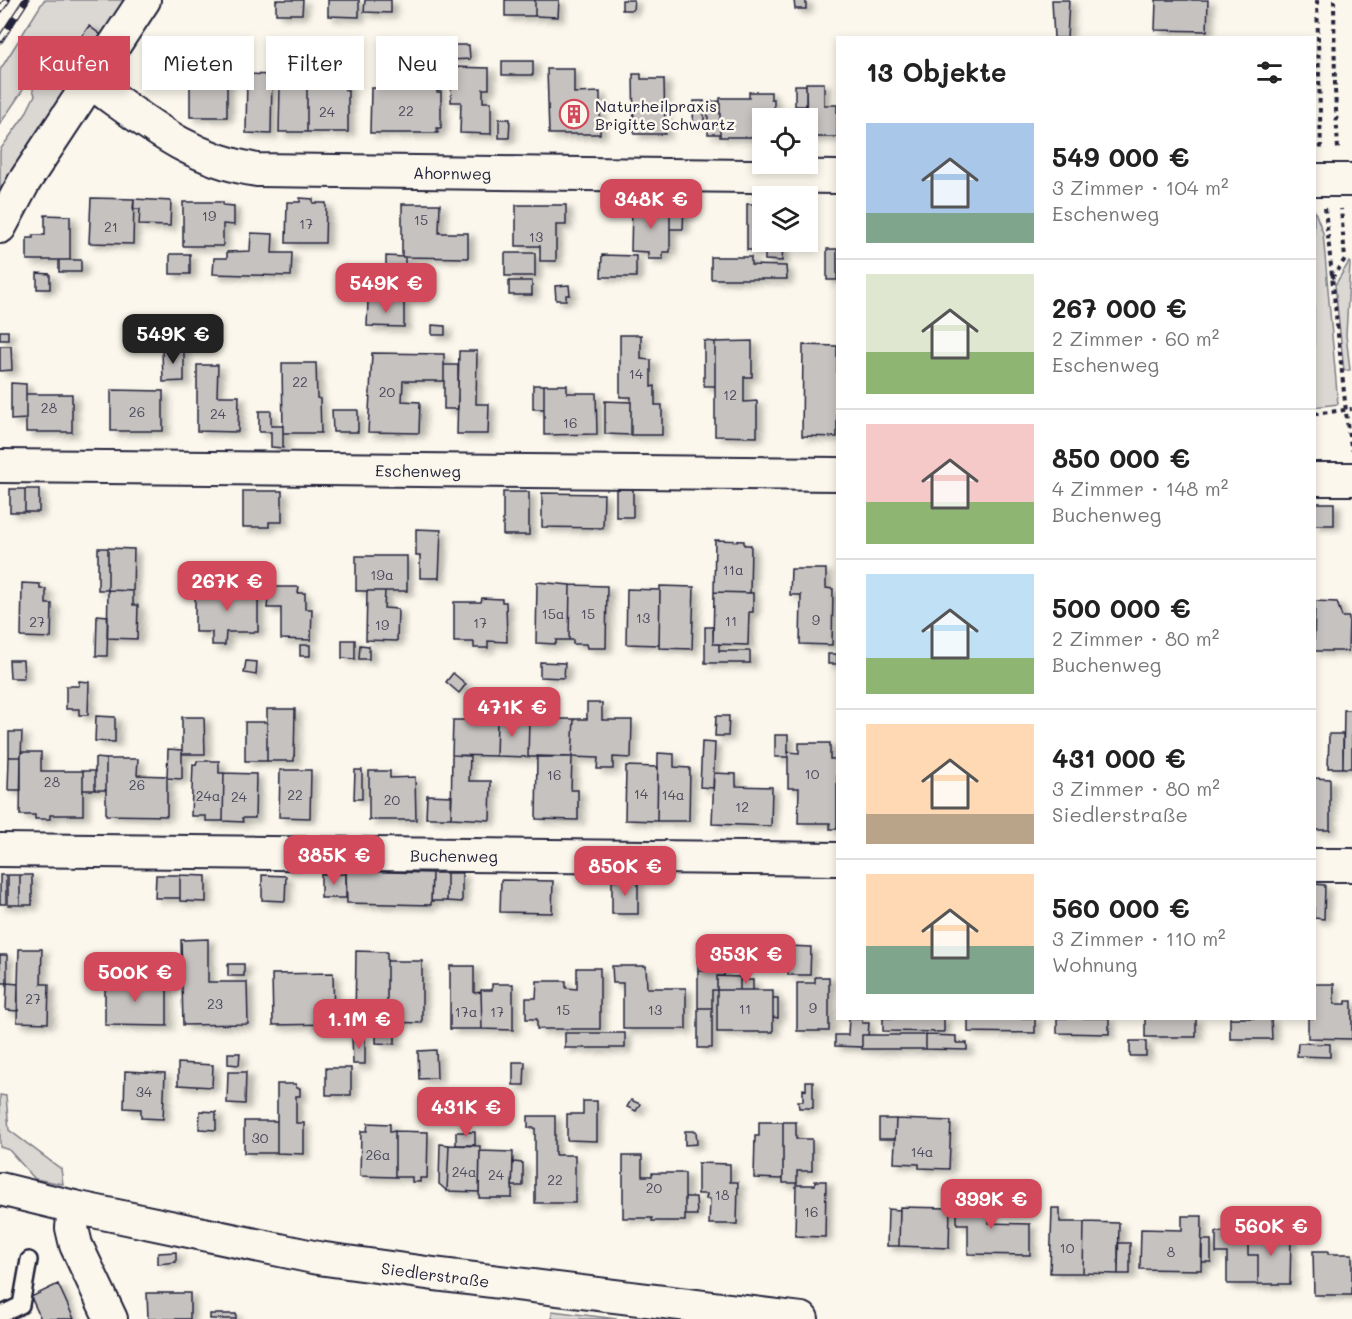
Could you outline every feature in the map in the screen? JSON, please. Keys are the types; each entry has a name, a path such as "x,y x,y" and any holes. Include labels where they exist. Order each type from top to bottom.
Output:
{"street":[{"path":"120,36 144,0"},
{"path":"0,227 24,182 85,90"},
{"name":"Ahornweg","path":"101,90 192,151 234,166 257,170 836,177"},
{"name":"Eschenweg","path":"0,466 836,474"},
{"path":"1316,479 1352,479"},
{"name":"Buchenweg","path":"0,850 836,860"},
{"path":"1316,865 1352,865"},
{"name":"Siedlerstraße","path":"0,1190 318,1258 434,1275 802,1319"},
{"path":"74,1207 72,1228 76,1245 111,1319"}],"lane":[{"path":"0,1315 21,1305 29,1260"}],"path":[{"path":"1317,0 1332,180 1345,259 1331,279"},
{"path":"1335,0 1331,279 1352,450"},
{"path":"1316,414 1352,409"}],"shaded area":[{"path":"44,0 126,0 101,35 89,26 82,36 21,36"},
{"path":"18,41 18,90 23,90 0,124 0,70"},
{"path":"33,90 65,90 0,203 0,150 25,115 35,95"},
{"path":"1316,214 1323,233 1338,404 1316,407"},
{"path":"1349,262 1346,335 1350,370 1344,371 1335,285"},
{"path":"0,1095 6,1096 9,1130 61,1169 63,1184 35,1179 9,1150 0,1147"},
{"path":"552,1311 617,1319 552,1319"}],"building":[{"path":"276,0 303,0 302,14 276,14"},
{"path":"328,0 359,0 359,17 328,16"},
{"path":"365,0 391,0 391,13 364,12"},
{"path":"505,0 535,0 535,16 505,16"},
{"path":"535,0 559,0 558,17 535,16"},
{"path":"622,0 634,0 633,10 622,10"},
{"path":"794,0 806,0 806,9 795,9"},
{"path":"1052,0 1069,0 1067,36 1054,36"},
{"path":"1156,0 1208,0 1207,31 1155,30"},
{"path":"89,26 101,35 100,36 82,36"},
{"path":"458,45 469,45 470,59 458,60"},
{"path":"502,61 533,61 533,75 502,75"},
{"path":"458,67 489,68 489,89 483,89 483,102 491,102 491,134 460,133 461,102 451,102 451,90 458,90"},
{"name":"Naturheilpraxis Brigitte Schwartz","path":"547,69 574,69 574,93 600,92 600,134 549,134"},
{"path":"254,74 266,75 266,90 272,90 271,134 246,133 247,90 254,90"},
{"path":"633,74 641,74 641,79 664,79 665,134 634,134"},
{"path":"806,83 824,83 824,105 836,105 836,137 818,137 818,108 806,108"},
{"path":"795,85 806,85 806,106 795,106"},
{"path":"371,88 441,92 441,128 437,128 438,133 370,133"},
{"path":"190,90 227,90 227,117 190,117"},
{"path":"280,90 307,90 307,132 279,132"},
{"path":"307,90 348,90 348,132 307,132"},
{"path":"749,92 771,92 774,108 752,108 752,137 720,137 720,98 749,98"},
{"path":"694,101 704,101 704,123 693,123"},
{"path":"720,101 720,134 708,134 708,102"},
{"path":"499,119 510,119 509,138 499,138"},
{"path":"91,198 134,199 133,244 89,243"},
{"path":"300,198 313,199 313,203 326,203 325,243 286,243 287,202 300,202"},
{"path":"134,199 171,201 170,226 139,225 140,209 133,209"},
{"path":"183,202 223,202 223,205 234,206 234,225 223,224 223,246 183,246"},
{"path":"402,204 440,204 439,233 468,233 468,258 402,257"},
{"path":"747,204 752,204 752,250 747,250"},
{"path":"516,205 566,205 566,225 556,225 556,261 540,261 540,246 516,246"},
{"path":"632,205 670,206 670,252 663,252 663,259 648,259 648,252 631,251"},
{"path":"670,206 684,206 683,229 670,229"},
{"path":"45,215 70,216 70,260 27,260 27,238 33,238 33,235 45,235"},
{"path":"251,233 273,234 272,253 292,253 291,276 213,274 214,258 227,258 227,252 250,251"},
{"path":"827,249 836,249 836,280 827,280"},
{"path":"765,252 782,252 782,261 765,260"},
{"path":"505,253 535,253 535,276 505,276"},
{"path":"170,254 190,254 190,274 170,274"},
{"path":"602,255 636,256 636,277 601,277"},
{"path":"386,256 405,257 405,276 386,276"},
{"path":"711,257 751,257 751,265 786,266 787,279 711,279"},
{"path":"59,260 81,260 81,272 59,272"},
{"path":"37,273 50,274 50,289 37,289"},
{"path":"509,281 532,281 532,295 509,295"},
{"path":"569,285 570,295 566,295 566,300 556,300 555,286"},
{"path":"368,300 404,301 404,327 367,326"},
{"path":"432,325 445,326 445,335 432,335"},
{"path":"0,331 8,331 8,340 0,340"},
{"path":"620,335 641,335 641,359 651,360 651,387 655,386 655,405 662,405 662,435 631,435 631,397 620,397"},
{"path":"704,341 715,342 715,386 704,386"},
{"path":"752,341 752,377 744,377 744,402 757,401 757,437 715,436 715,342"},
{"path":"803,345 836,346 836,437 802,436"},
{"path":"0,346 11,346 12,370 0,371"},
{"path":"162,349 184,349 184,381 163,382"},
{"path":"459,351 477,351 476,404 489,404 488,434 457,434"},
{"path":"372,353 444,354 444,381 403,381 402,401 420,402 419,433 368,432"},
{"path":"282,363 316,363 321,433 283,433"},
{"path":"197,365 218,365 217,396 239,396 238,432 197,431"},
{"path":"444,365 458,365 458,409 444,409"},
{"path":"11,383 26,384 26,419 11,420"},
{"path":"533,385 544,385 544,409 533,409"},
{"path":"544,385 567,385 567,393 596,393 597,434 544,435"},
{"path":"111,390 163,391 163,431 111,431"},
{"path":"26,394 72,394 72,432 26,432"},
{"path":"605,401 631,402 631,435 605,434"},
{"path":"332,410 358,410 358,432 333,432"},
{"path":"259,411 271,411 271,426 283,426 283,448 271,447 271,432 259,432"},
{"path":"10,489 25,489 25,512 10,512"},
{"path":"25,489 39,489 39,512 25,512"},
{"path":"616,489 633,489 633,517 616,517"},
{"path":"243,491 282,491 282,522 269,522 269,527 243,527"},
{"path":"503,492 529,492 529,535 503,535"},
{"path":"542,493 604,494 603,528 542,527"},
{"path":"1316,503 1334,503 1334,525 1316,525"},
{"path":"416,529 441,530 439,578 420,578 420,556 416,556"},
{"path":"715,540 744,541 744,545 751,545 750,593 714,592"},
{"path":"98,548 108,548 108,590 98,590"},
{"path":"108,548 134,549 133,591 108,590"},
{"path":"356,556 407,556 407,591 356,591"},
{"path":"791,569 826,569 826,588 833,589 832,645 800,644 801,595 790,595"},
{"path":"537,582 570,585 569,640 556,640 556,644 536,643"},
{"path":"22,583 40,584 40,589 46,589 46,604 52,604 51,638 21,637"},
{"path":"239,583 258,583 258,632 226,632 225,645 212,645 212,632 195,632 195,591 239,591"},
{"path":"570,585 607,586 606,648 587,648 586,644 573,644 573,640 569,640"},
{"path":"660,586 694,587 692,649 659,648"},
{"path":"269,587 299,587 298,593 305,593 305,609 312,609 311,640 281,639 281,608 267,608"},
{"path":"627,589 660,590 659,645 626,644"},
{"path":"108,590 133,591 133,605 138,605 137,639 107,638"},
{"path":"367,591 385,591 384,608 398,609 397,641 366,640"},
{"path":"714,592 753,593 753,612 749,612 748,645 713,644"},
{"path":"482,598 502,599 502,602 506,602 507,642 488,641 488,648 474,648 474,642 454,642 454,602 481,602"},
{"path":"1316,601 1337,602 1342,617 1349,617 1348,651 1316,651"},
{"path":"97,615 108,616 107,656 96,656"},
{"path":"705,627 713,627 713,644 719,644 719,651 750,651 750,663 705,663"},
{"path":"342,640 355,640 355,659 342,658"},
{"path":"300,645 310,645 310,656 300,656"},
{"path":"360,645 369,646 369,659 359,659"},
{"path":"828,654 836,654 836,664 828,664"},
{"path":"9,660 23,660 24,678 10,678"},
{"path":"246,661 257,662 256,675 244,673"},
{"path":"540,662 565,663 564,678 540,677"},
{"path":"453,673 466,684 459,693 446,682"},
{"path":"79,681 89,682 88,715 79,715 79,709 66,709 66,686 79,686"},
{"path":"587,703 602,703 602,720 632,720 631,758 613,757 613,769 597,769 598,758 572,757 574,719 587,719"},
{"path":"267,709 295,709 294,761 267,761"},
{"path":"1344,710 1352,710 1352,768 1343,768"},
{"path":"96,716 115,717 115,742 95,741"},
{"path":"716,716 729,716 728,736 715,736"},
{"path":"182,717 204,717 205,754 182,754"},
{"path":"541,719 574,719 572,757 528,757 529,721 540,722"},
{"path":"453,720 497,720 496,756 452,755"},
{"path":"497,720 529,721 528,757 496,756"},
{"path":"245,722 267,722 267,761 245,761"},
{"path":"9,732 22,732 21,757 9,757"},
{"path":"1329,734 1343,734 1343,768 1328,768"},
{"path":"775,735 788,735 788,757 775,757"},
{"path":"702,742 715,743 713,788 700,787"},
{"path":"799,743 830,743 830,759 836,759 836,829 830,829 830,823 798,823 799,788 788,788 788,752 799,753"},
{"path":"168,749 182,750 182,779 167,778"},
{"path":"21,752 41,752 41,771 83,771 83,815 50,815 50,819 35,819 35,815 20,815"},
{"path":"658,753 674,754 674,767 690,768 689,821 657,821"},
{"path":"452,755 470,756 469,781 491,781 490,820 451,818"},
{"path":"537,756 572,757 571,790 578,790 578,820 536,819"},
{"path":"9,757 21,757 21,790 8,790"},
{"path":"95,758 106,759 106,790 95,790"},
{"path":"106,759 138,759 137,775 167,776 167,816 106,815"},
{"path":"197,761 219,761 219,773 224,773 223,821 206,821 206,816 191,816 193,764 196,765"},
{"path":"626,766 658,767 657,821 625,820"},
{"path":"280,770 311,770 310,818 279,817"},
{"path":"355,770 362,770 362,799 354,799"},
{"path":"83,771 95,771 95,790 83,790"},
{"path":"369,771 390,771 390,778 415,777 416,820 369,820"},
{"path":"224,773 256,774 255,818 242,818 243,822 223,821"},
{"path":"714,773 736,774 736,786 772,787 771,826 712,824"},
{"path":"1316,778 1330,779 1330,830 1316,830"},
{"path":"427,795 452,796 451,818 426,818"},
{"path":"346,871 432,873 431,905 347,903"},
{"path":"432,873 447,873 447,901 431,901"},
{"path":"447,873 462,873 462,902 447,901"},
{"path":"321,874 346,874 346,898 321,898"},
{"path":"0,875 6,875 6,904 0,904"},
{"path":"8,875 20,875 20,905 8,905"},
{"path":"20,875 32,875 32,905 20,905"},
{"path":"156,875 180,875 180,898 155,898"},
{"path":"180,875 206,876 206,902 180,901"},
{"path":"262,875 286,876 285,901 262,900"},
{"path":"501,880 553,881 552,913 500,912"},
{"path":"612,880 638,880 638,914 612,914"},
{"path":"1316,884 1325,885 1324,919 1316,918"},
{"path":"208,939 208,982 247,982 248,1024 183,1025 181,940"},
{"path":"698,941 723,941 724,971 698,971"},
{"path":"788,946 811,947 810,975 788,975"},
{"path":"19,949 42,949 41,984 49,984 48,1023 17,1022"},
{"path":"356,951 387,952 387,1022 355,1023"},
{"path":"0,955 7,955 7,983 0,983"},
{"path":"387,961 422,961 422,1023 387,1022"},
{"path":"228,964 244,964 244,976 228,976"},
{"path":"450,966 474,966 474,993 481,992 482,1029 450,1029"},
{"path":"612,966 646,966 647,988 686,988 686,1029 623,1029 623,983 613,983"},
{"path":"145,967 167,967 167,983 145,982"},
{"path":"577,968 600,968 600,1029 537,1029 537,1019 526,1019 526,998 536,998 537,981 566,981 566,988 577,989"},
{"path":"698,971 724,971 724,976 717,976 717,990 712,990 712,1008 698,1008"},
{"path":"333,973 334,1024 273,1025 272,974"},
{"path":"105,976 128,976 127,982 167,983 167,1026 105,1025"},
{"path":"717,976 740,977 740,990 717,990"},
{"path":"815,977 829,977 829,1031 797,1031 797,983 815,983"},
{"path":"740,980 753,980 753,990 740,990"},
{"path":"7,983 18,984 18,1011 6,1010"},
{"path":"492,984 513,984 513,1030 482,1029 481,990 492,990"},
{"path":"1316,984 1334,984 1334,1004 1346,1004 1346,1001 1352,1001 1352,1039 1308,1038 1308,1020 1316,1020"},
{"path":"717,990 773,990 773,1032 717,1032"},
{"path":"773,998 778,998 778,1018 773,1017"},
{"path":"698,1008 712,1008 712,1048 698,1048"},
{"path":"849,1020 862,1020 862,1023 869,1023 868,1035 862,1035 862,1047 835,1046 835,1035 848,1035"},
{"path":"883,1020 944,1020 944,1032 883,1031"},
{"path":"968,1020 1035,1020 1035,1033 968,1032"},
{"path":"1057,1020 1109,1020 1109,1034 1057,1033"},
{"path":"1145,1020 1196,1020 1196,1037 1145,1037"},
{"path":"1230,1020 1271,1020 1272,1039 1230,1039"},
{"path":"376,1033 395,1034 395,1044 376,1043"},
{"path":"565,1033 625,1033 625,1048 565,1048"},
{"path":"862,1035 926,1035 926,1049 862,1049"},
{"path":"926,1035 956,1036 956,1043 967,1043 967,1050 926,1049"},
{"path":"352,1036 365,1036 365,1064 353,1064"},
{"path":"1130,1041 1146,1041 1146,1056 1130,1056"},
{"path":"1298,1043 1330,1044 1330,1057 1297,1056"},
{"path":"436,1050 437,1078 419,1079 418,1051"},
{"path":"228,1053 240,1053 239,1065 228,1064"},
{"path":"513,1062 525,1062 524,1085 513,1085"},
{"path":"178,1063 213,1065 212,1087 178,1085"},
{"path":"326,1068 351,1068 351,1095 326,1095"},
{"path":"125,1071 165,1073 163,1119 141,1118 141,1109 124,1108"},
{"path":"228,1072 246,1072 245,1104 227,1103"},
{"path":"806,1081 813,1081 813,1108 799,1108 798,1101 803,1101"},
{"path":"277,1084 296,1084 296,1088 300,1088 300,1096 296,1096 296,1123 304,1123 304,1154 277,1153"},
{"path":"631,1100 640,1104 636,1111 627,1107"},
{"path":"583,1101 597,1101 597,1141 567,1140 567,1114 583,1114"},
{"path":"200,1111 216,1112 216,1130 199,1129"},
{"path":"528,1116 555,1116 555,1155 575,1155 575,1203 535,1203 535,1128 528,1128"},
{"path":"879,1119 896,1119 895,1139 879,1139"},
{"path":"896,1119 951,1121 949,1169 919,1168 919,1164 894,1163"},
{"path":"244,1121 277,1121 277,1153 244,1153"},
{"path":"759,1122 783,1122 783,1179 754,1178 755,1136 759,1136"},
{"path":"783,1122 796,1122 796,1139 812,1139 812,1171 797,1171 797,1183 783,1183"},
{"path":"368,1123 390,1124 390,1132 395,1131 395,1177 360,1176 361,1131 367,1131"},
{"path":"395,1131 428,1132 427,1178 420,1178 420,1182 412,1182 412,1177 395,1177"},
{"path":"685,1131 696,1131 697,1144 685,1145"},
{"path":"456,1132 475,1132 475,1145 456,1145"},
{"path":"440,1144 449,1145 447,1191 439,1184"},
{"path":"449,1145 480,1146 479,1192 447,1191"},
{"path":"480,1151 513,1152 512,1198 479,1198"},
{"path":"623,1156 642,1156 642,1176 652,1176 652,1173 685,1173 685,1221 623,1218"},
{"path":"513,1162 523,1163 523,1186 512,1186"},
{"path":"698,1163 730,1164 730,1182 738,1182 737,1224 709,1224 710,1199 706,1199 707,1194 698,1194"},
{"path":"815,1181 826,1181 825,1237 795,1236 796,1185 815,1185"},
{"path":"970,1193 989,1193 989,1223 1030,1224 1030,1255 968,1254 968,1224 957,1224 957,1202 970,1202"},
{"path":"685,1197 696,1197 697,1215 685,1215"},
{"path":"900,1207 950,1208 949,1248 899,1246"},
{"path":"1052,1208 1060,1208 1060,1222 1084,1222 1083,1273 1050,1273"},
{"path":"888,1209 900,1210 899,1246 887,1246"},
{"path":"1182,1216 1202,1216 1201,1270 1140,1269 1141,1229 1182,1230"},
{"path":"1084,1222 1119,1223 1118,1274 1083,1273"},
{"path":"1216,1232 1248,1232 1248,1255 1258,1255 1258,1284 1227,1284 1227,1253 1216,1253"},
{"path":"1248,1232 1277,1232 1277,1238 1291,1238 1290,1284 1258,1284 1258,1255 1248,1255"},
{"path":"1202,1240 1211,1240 1211,1262 1202,1262"},
{"path":"1118,1243 1130,1243 1130,1274 1118,1274"},
{"path":"1313,1251 1328,1251 1328,1254 1352,1254 1352,1295 1314,1295"},
{"path":"176,1252 176,1262 158,1264 158,1253"},
{"path":"58,1284 74,1319 41,1319 31,1297"},
{"path":"147,1293 190,1293 190,1319 148,1319"},
{"path":"210,1314 236,1314 236,1319 210,1319"}],"railway":[{"path":"0,10 7,0"},
{"path":"0,40 26,0"}],"place":[{"name":"Naturheilpraxis Brigitte Schwartz","path":"574,114"}]}
